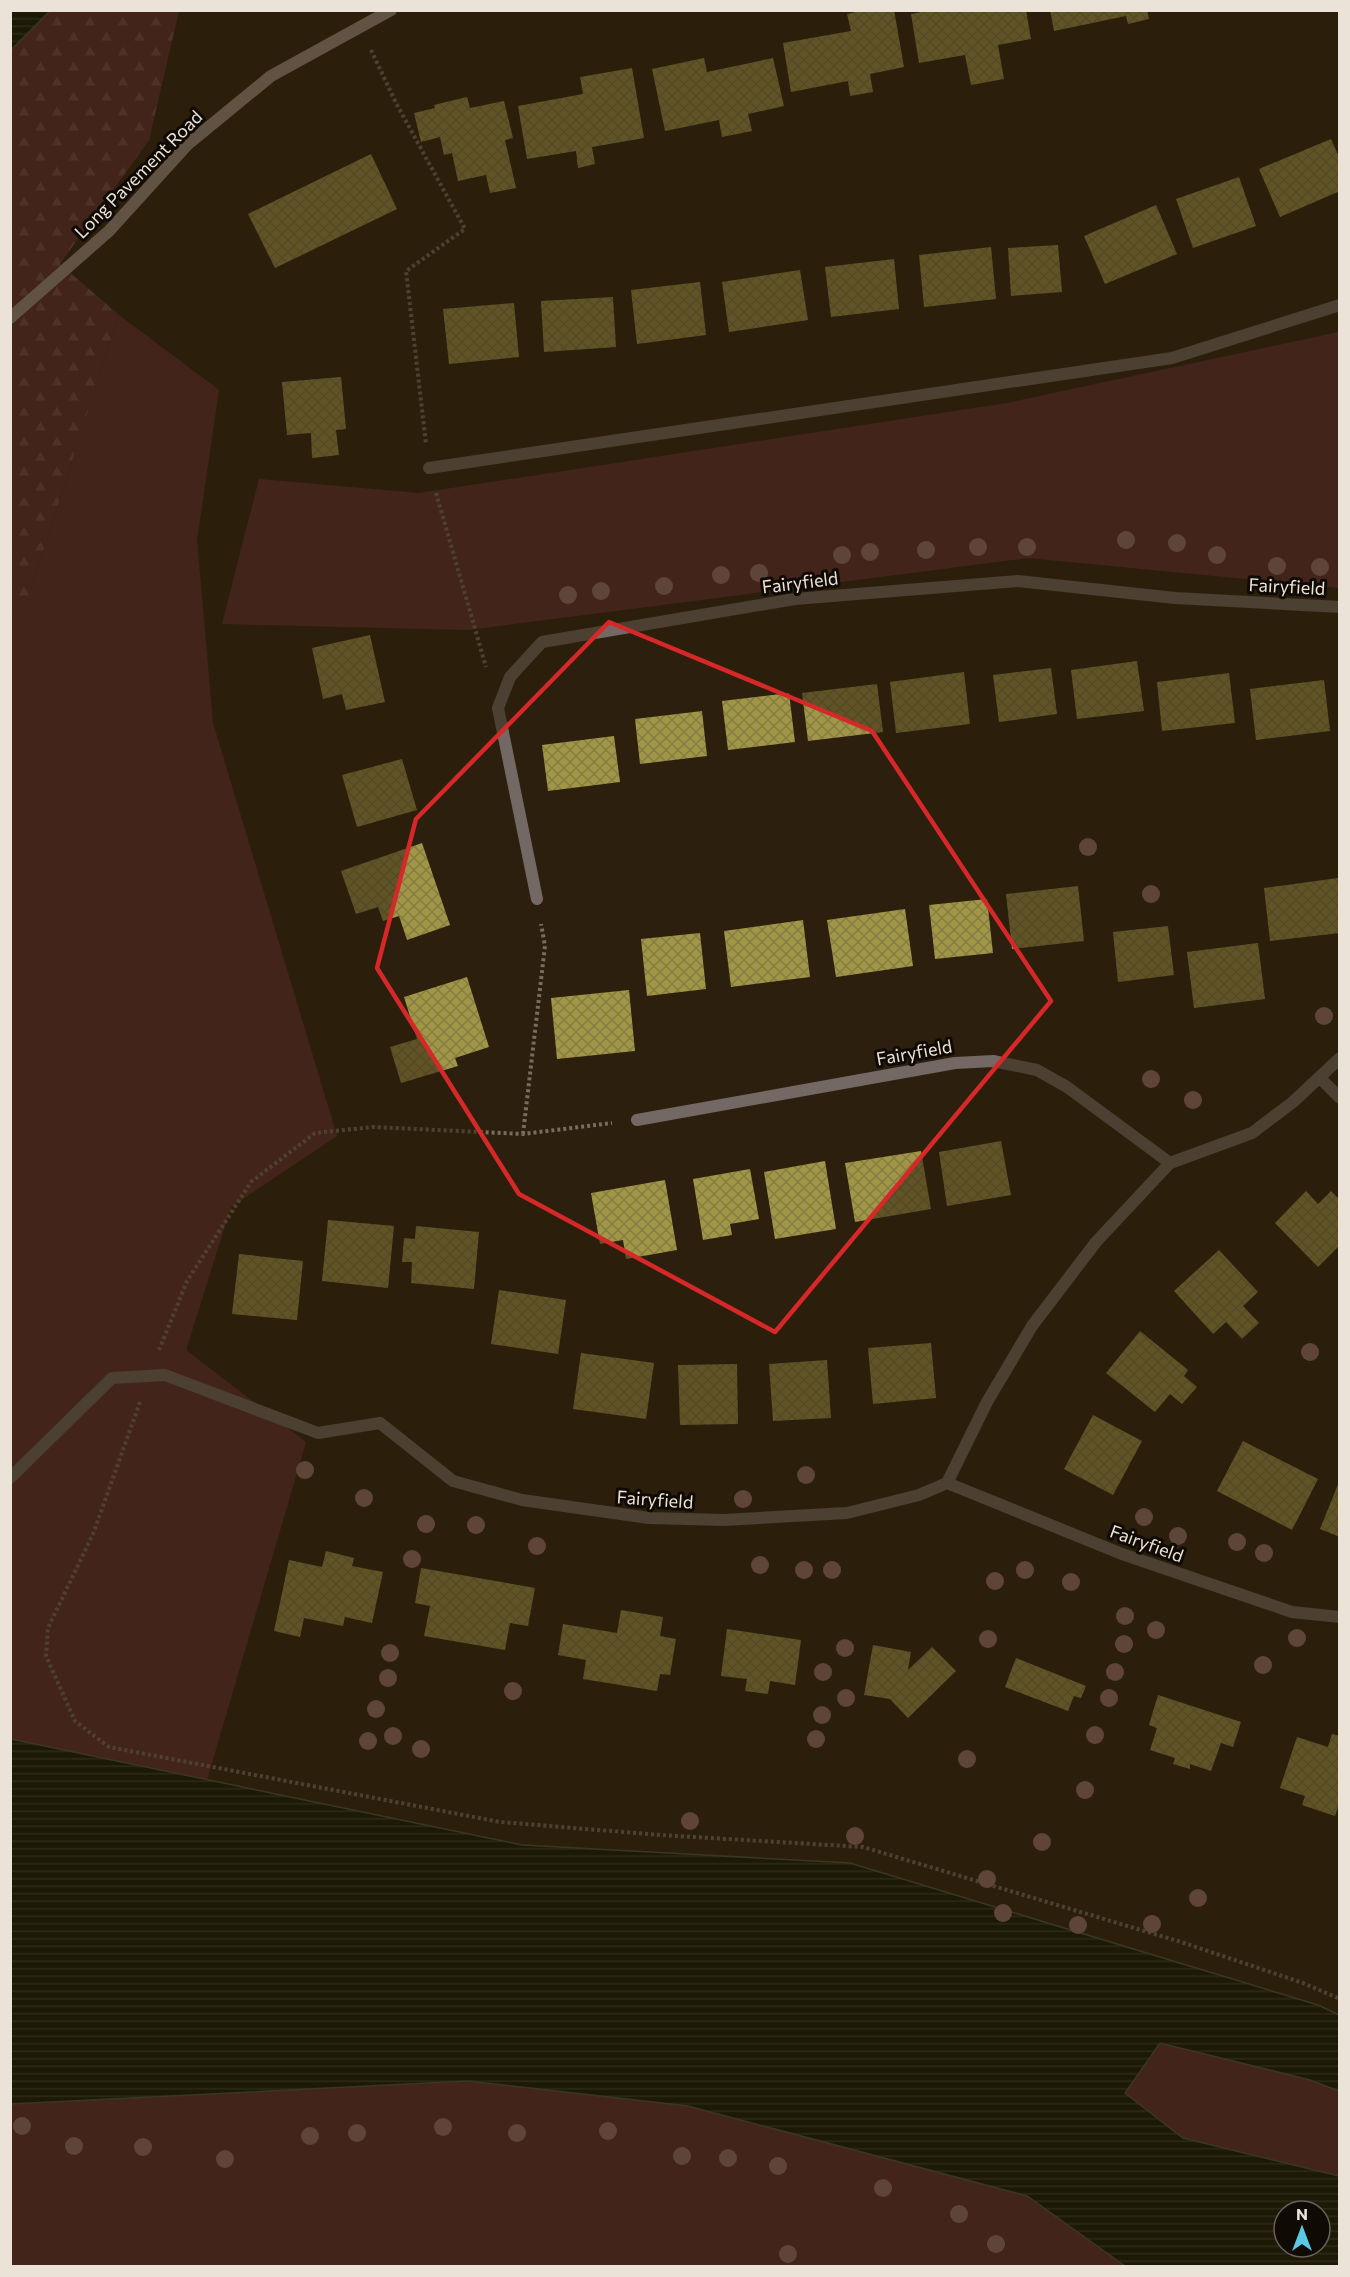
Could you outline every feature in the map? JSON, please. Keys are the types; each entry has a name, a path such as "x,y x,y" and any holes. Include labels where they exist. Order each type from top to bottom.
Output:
{"main road":[{"name":"Long Pavement Road","path":"10,318 109,231 188,144 262,83 391,10"}],"street":[{"path":"429,468 1172,358 1340,305"},
{"name":"Fairyfield","path":"498,708 510,676 542,642 795,599 1018,581 1175,598 1340,607"},
{"path":"498,708 537,899"},
{"path":"947,1483 987,1402 1032,1326 1096,1242 1170,1163 1252,1132 1320,1078 1340,1058"},
{"name":"Fairyfield","path":"637,1120 956,1062 993,1061 1037,1070 1067,1087 1170,1163"},
{"path":"1320,1078 1340,1098"},
{"name":"Fairyfield","path":"149,1376 165,1375 318,1433 380,1423 453,1481 522,1500 591,1512 649,1518 724,1520 847,1514 884,1505 947,1483 1122,1554 1292,1612 1340,1617"},
{"path":"10,1478 112,1378 149,1376"}],"path":[{"path":"378,65 396,103 465,229 406,271 429,468 498,708"},
{"path":"523,1134 545,946 537,899"},
{"path":"637,1120 523,1134 373,1127 315,1133 251,1182 187,1281 149,1376 93,1534 48,1628 46,1656 75,1721 109,1747 500,1822 660,1835 863,1847 1181,1942 1303,1983 1340,1999"}],"highlighted area":[{"path":"609,622 872,731 1051,1001 775,1332 519,1194 377,968 416,819"}],"green space":[{"path":"50,11 179,11 149,140 60,264 119,315 11,651 11,50"},
{"path":"119,315 219,390 197,540 213,723 337,1136 231,1207 186,1350 306,1442 207,1780 11,1739 11,651"},
{"path":"1339,332 1339,588 1028,558 468,630 222,624 259,479 419,493 1007,403"},
{"path":"1160,2043 1310,2080 1339,2091 1339,2176 1183,2138 1125,2093"},
{"path":"468,2081 688,2106 1028,2196 1125,2266 11,2266 11,2104"}],"shaded area":[{"path":"11,10 50,11 11,50"},
{"path":"11,1739 522,1845 850,1863 1318,2005 1339,2015 1339,2091 1310,2080 1160,2043 1125,2093 1183,2138 1339,2176 1339,2266 1125,2266 1027,2196 688,2106 468,2081 11,2104"}],"building":[{"path":"865,10 894,10 904,67 870,74 873,92 850,96 848,81 791,92 783,43 851,31 847,14"},
{"path":"932,10 1026,10 1031,39 998,45 1004,79 971,85 965,55 919,63 911,14"},
{"path":"1050,10 1147,10 1149,19 1128,24 1126,16 1054,31"},
{"path":"704,58 707,72 773,58 784,106 748,114 752,131 722,137 719,120 665,131 652,69"},
{"path":"632,68 644,138 592,147 595,164 578,168 576,151 527,159 518,106 583,94 580,77"},
{"path":"467,97 470,108 504,101 513,138 505,140 516,188 490,193 486,175 458,181 452,153 444,155 440,137 421,142 414,113 435,108 434,105"},
{"path":"1331,139 1340,159 1340,191 1280,217 1259,169"},
{"path":"371,154 397,209 275,268 248,214"},
{"path":"1239,177 1256,226 1193,248 1176,199"},
{"path":"1156,205 1177,254 1105,284 1084,236"},
{"path":"1058,245 1062,292 1011,296 1008,248"},
{"path":"991,247 996,299 924,307 919,255"},
{"path":"894,259 899,309 831,317 825,267"},
{"path":"800,270 808,320 729,332 722,282"},
{"path":"700,282 706,335 637,344 631,290"},
{"path":"613,297 616,347 544,352 541,301"},
{"path":"514,303 519,357 449,364 443,309"},
{"path":"341,377 346,429 336,430 339,455 312,458 311,433 287,435 282,382"},
{"path":"370,635 385,702 346,710 342,694 323,699 312,648"},
{"path":"1137,661 1144,711 1077,719 1071,670"},
{"path":"1051,668 1057,714 999,722 993,675"},
{"path":"964,672 970,724 896,733 890,682"},
{"path":"1229,673 1235,723 1162,731 1157,682"},
{"path":"1324,680 1330,731 1256,740 1250,689"},
{"path":"877,684 883,732 808,741 802,693"},
{"path":"789,693 795,742 728,750 722,701"},
{"path":"702,711 707,756 640,764 635,719"},
{"path":"614,736 620,782 548,791 542,745"},
{"path":"402,759 417,810 357,827 342,775"},
{"path":"422,843 450,925 407,940 399,916 383,921 378,907 356,914 341,871"},
{"path":"1338,878 1340,933 1270,941 1264,888"},
{"path":"1078,886 1084,941 1012,949 1006,894"},
{"path":"987,899 993,953 935,959 929,905"},
{"path":"905,909 913,966 836,977 827,920"},
{"path":"803,920 810,977 731,987 724,931"},
{"path":"1168,926 1174,975 1118,982 1113,932"},
{"path":"700,933 706,989 647,996 641,939"},
{"path":"1258,943 1265,999 1194,1008 1187,952"},
{"path":"467,977 489,1047 455,1058 458,1066 401,1083 390,1047 417,1039 404,997"},
{"path":"629,990 635,1051 557,1059 551,998"},
{"path":"1001,1141 1011,1195 947,1206 939,1152"},
{"path":"921,1151 931,1209 855,1222 845,1163"},
{"path":"825,1161 836,1229 775,1239 764,1172"},
{"path":"750,1169 759,1219 730,1224 732,1235 703,1240 693,1179"},
{"path":"665,1180 677,1250 626,1259 623,1240 600,1244 591,1193"},
{"path":"1306,1191 1318,1204 1331,1191 1340,1200 1340,1245 1318,1267 1275,1223"},
{"path":"328,1220 394,1226 388,1288 322,1281"},
{"path":"416,1226 479,1232 474,1289 411,1283 412,1262 402,1262 404,1238 415,1239"},
{"path":"1219,1250 1258,1292 1243,1306 1259,1323 1242,1339 1226,1322 1213,1334 1174,1291"},
{"path":"239,1254 303,1261 297,1320 232,1314"},
{"path":"499,1290 566,1300 558,1354 491,1344"},
{"path":"1140,1331 1188,1370 1184,1376 1197,1387 1182,1404 1170,1394 1155,1412 1106,1373"},
{"path":"931,1343 936,1398 873,1404 868,1348"},
{"path":"581,1353 654,1363 646,1419 573,1409"},
{"path":"827,1360 831,1418 773,1421 769,1364"},
{"path":"737,1364 738,1424 680,1425 678,1365"},
{"path":"1093,1415 1142,1441 1113,1495 1064,1469"},
{"path":"1243,1441 1318,1479 1292,1530 1217,1491"},
{"path":"1340,1482 1340,1537 1320,1529"},
{"path":"326,1551 354,1558 352,1566 383,1572 372,1623 345,1617 343,1626 304,1618 300,1637 274,1631 289,1560 322,1567"},
{"path":"421,1568 535,1588 528,1626 510,1623 505,1650 424,1636 430,1606 415,1603"},
{"path":"621,1610 663,1617 660,1636 676,1639 670,1675 660,1674 657,1691 583,1679 586,1660 558,1655 563,1624 617,1633"},
{"path":"727,1629 801,1640 795,1685 770,1681 768,1694 745,1691 747,1679 721,1676"},
{"path":"873,1645 911,1652 908,1670 932,1647 956,1671 908,1718 890,1699 864,1695"},
{"path":"1016,1658 1086,1686 1081,1698 1074,1696 1068,1711 1005,1687"},
{"path":"1158,1695 1241,1722 1233,1747 1221,1743 1211,1771 1190,1764 1190,1769 1173,1764 1175,1758 1150,1750 1157,1728 1149,1725"},
{"path":"1332,1734 1340,1736 1340,1808 1338,1807 1335,1816 1302,1805 1305,1796 1280,1788 1297,1737 1328,1747"}]}
